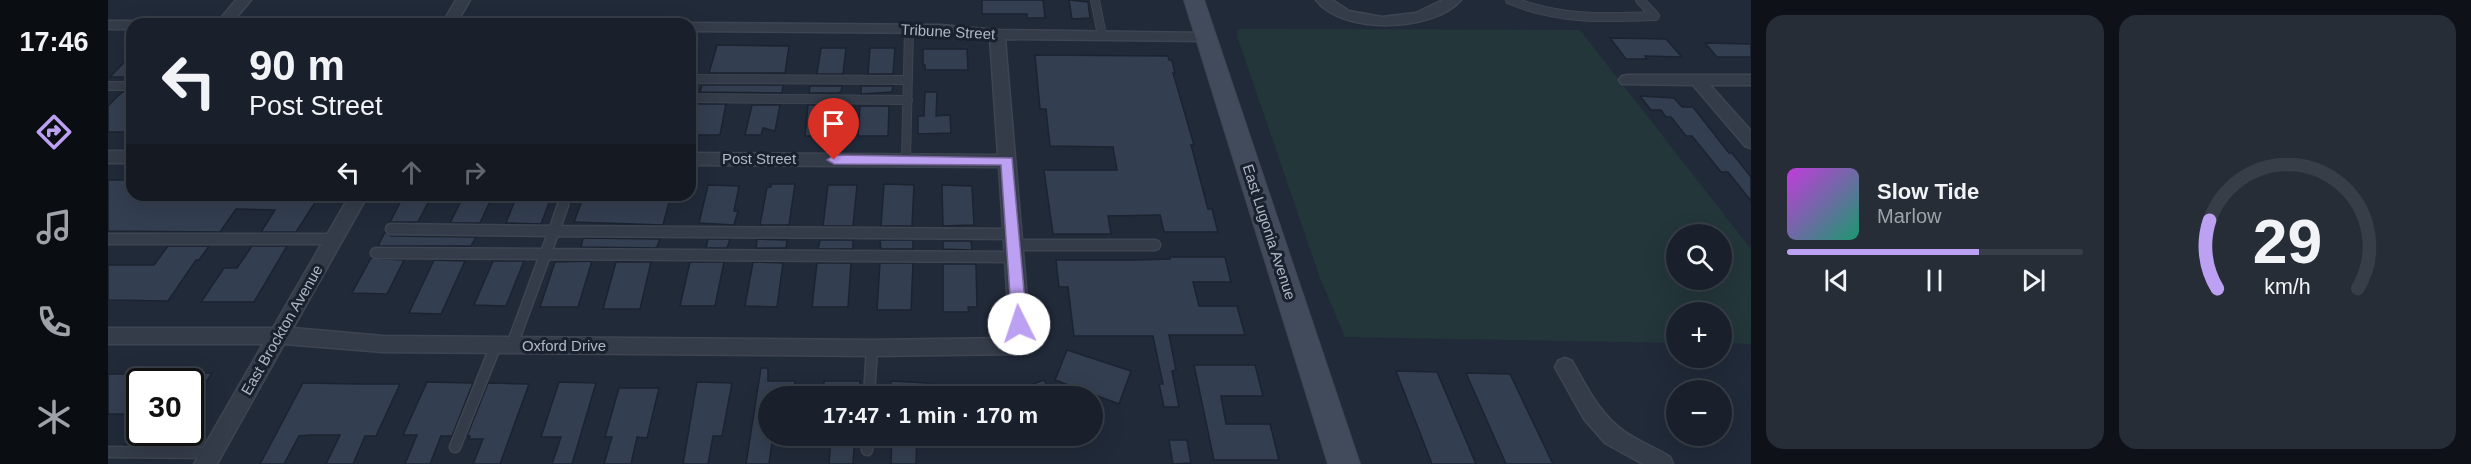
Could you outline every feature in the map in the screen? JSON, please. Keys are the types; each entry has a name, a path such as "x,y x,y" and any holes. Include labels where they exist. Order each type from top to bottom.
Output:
{"main road":[{"name":"East Lugonia Avenue","path":"1194,0 1344,464"}],"street":[{"path":"228,18 244,0"},
{"path":"452,18 463,0"},
{"path":"1323,0 1332,9 1354,18 1373,21 1399,20 1422,15 1454,0"},
{"path":"108,25 126,25"},
{"name":"Tribune Street","path":"696,27 940,29 997,34 1205,37"},
{"path":"997,34 1013,245"},
{"path":"1627,80 1751,80"},
{"path":"1697,80 1751,142"},
{"path":"108,157 126,157"},
{"name":"Post Street","path":"696,159 1008,161"},
{"name":"East Brockton Avenue","path":"208,459 356,201"},
{"name":"Oxford Drive","path":"108,336 279,336 372,343 504,345 872,348 1021,346 1013,245"},
{"path":"1565,367 1584,402 1597,420 1614,437 1662,464"}],"lane":[{"path":"1095,0 1102,35"},
{"path":"1510,0 1528,9 1561,17 1655,16 1640,0"},
{"path":"906,160 909,29"},
{"path":"696,79 908,80"},
{"path":"108,86 126,86"},
{"path":"696,98 908,99"},
{"path":"455,447 546,254 565,201"},
{"path":"391,229 554,231 1013,245"},
{"path":"108,239 334,239"},
{"path":"376,253 546,254 1013,245 1155,245"},
{"path":"870,386 872,348"},
{"path":"867,446 867,450"},
{"path":"108,452 208,459"}],"green space":[{"path":"1238,29 1580,30 1731,224 1666,224 1666,290 1732,290 1732,225 1751,249 1751,344 1732,343 1732,302 1666,302 1666,343 1345,337 1320,278 1237,36"}],"building":[{"path":"982,0 1043,0 1045,18 1027,18 1027,14 982,14"},
{"path":"1069,0 1088,2 1090,18 1072,19"},
{"path":"1610,38 1666,39 1682,57 1645,56 1647,59 1626,59"},
{"path":"1705,43 1751,44 1751,57 1717,57"},
{"path":"717,45 789,46 785,73 709,73"},
{"path":"821,48 846,48 843,74 817,74"},
{"path":"870,48 895,48 893,74 868,74"},
{"path":"923,49 967,49 968,70 925,70"},
{"path":"1035,55 1168,56 1169,60 1172,60 1175,73 1173,73 1194,145 1191,145 1208,209 1212,209 1218,232 1164,232 1160,215 1108,216 1111,234 1053,234 1044,170 1117,170 1113,147 1050,146 1046,109 1040,109"},
{"path":"126,60 126,77 110,77"},
{"path":"702,85 783,85 782,93 700,92"},
{"path":"810,86 842,86 841,92 837,93 809,93"},
{"path":"861,86 893,86 892,92 861,94"},
{"path":"122,92 126,92 126,132 108,132 108,106"},
{"path":"925,92 937,92 936,116 950,115 951,133 918,134 918,116 924,116"},
{"path":"1640,96 1674,98 1682,107 1693,107 1751,177 1751,201 1728,172 1721,172 1692,136 1686,136 1671,117 1666,117 1661,110 1651,110"},
{"path":"697,104 726,104 720,135 696,135"},
{"path":"752,105 780,105 775,131 763,128 761,135 745,135"},
{"path":"808,105 836,105 834,136 805,136"},
{"path":"860,106 889,106 888,136 858,136"},
{"path":"108,180 126,180 126,201 316,201 296,232 261,232 275,210 236,209 220,232 108,231"},
{"path":"771,184 795,184 789,225 760,225 767,187 771,187"},
{"path":"884,184 914,185 912,226 881,226"},
{"path":"708,185 739,186 734,211 738,211 734,225 699,223"},
{"path":"828,185 857,185 853,226 823,226"},
{"path":"942,185 972,186 974,225 943,226"},
{"path":"401,201 429,201 418,222 390,222"},
{"path":"461,201 490,201 480,223 450,223"},
{"path":"515,201 550,201 541,224 506,223"},
{"path":"582,201 669,201 663,225 574,222"},
{"path":"385,232 391,236 476,237 471,246 378,246"},
{"path":"583,238 660,239 655,248 581,247"},
{"path":"708,239 730,239 727,248 706,248"},
{"path":"757,239 787,240 786,248 756,248"},
{"path":"820,240 853,240 853,249 818,249"},
{"path":"880,240 913,240 913,249 881,249"},
{"path":"943,241 971,241 972,250 943,249"},
{"path":"168,246 209,246 199,260 196,260 168,301 108,300 108,265 154,265"},
{"path":"252,246 287,246 254,302 201,302 224,268 237,268"},
{"path":"1170,257 1225,257 1231,282 1193,282 1199,306 1237,306 1245,335 1169,335 1176,370 1172,371 1179,407 1164,407 1159,384 1163,384 1153,336 1074,336 1068,287 1059,287 1056,260 1135,260 1170,259"},
{"path":"371,258 404,260 387,294 352,293"},
{"path":"434,260 465,261 441,314 409,313"},
{"path":"493,261 524,261 506,306 474,305"},
{"path":"592,261 578,307 540,307 555,262"},
{"path":"616,262 651,262 640,309 603,309"},
{"path":"690,262 724,262 715,306 680,306"},
{"path":"753,262 783,263 777,307 745,306"},
{"path":"817,263 851,263 848,307 812,307"},
{"path":"880,263 913,263 911,310 877,310"},
{"path":"943,264 976,264 977,307 968,307 969,312 943,312"},
{"path":"1067,350 1131,371 1119,404 1103,398 1103,386 1071,386 1055,380"},
{"path":"1194,365 1255,365 1263,396 1221,396 1226,424 1270,424 1279,460 1214,460"},
{"path":"761,368 768,368 768,381 795,381 794,386 758,386"},
{"path":"1396,371 1437,372 1476,464 1432,464"},
{"path":"204,373 212,373 204,386"},
{"path":"1466,373 1510,374 1553,464 1506,464"},
{"path":"108,374 126,374 126,414 108,414"},
{"path":"1044,380 1047,386 1028,386"},
{"path":"824,381 860,381 860,386 824,386"},
{"path":"891,381 928,383 928,386 891,386"},
{"path":"427,382 473,383 452,436 441,436 430,464 405,464 417,435 403,435"},
{"path":"559,382 596,383 572,464 552,464 561,437 541,437"},
{"path":"697,382 732,383 722,436 713,436 708,464 683,464"},
{"path":"303,383 400,384 376,436 365,436 353,464 326,464 340,435 310,435 299,436 284,464 260,464"},
{"path":"488,383 529,384 500,464 473,464 483,439 469,439 470,436 467,436"},
{"path":"758,387 758,446 771,446 769,464 746,464"},
{"path":"619,388 659,388 647,438 637,437 631,464 604,464 612,437 605,437"},
{"path":"1169,440 1187,440 1191,463 1173,464"},
{"path":"830,446 854,446 853,464 829,464"},
{"path":"892,446 917,446 916,464 891,464"},
{"path":"995,446 995,447 957,447"}],"route":[{"path":"834,160 1008,161 1019,324"}]}
